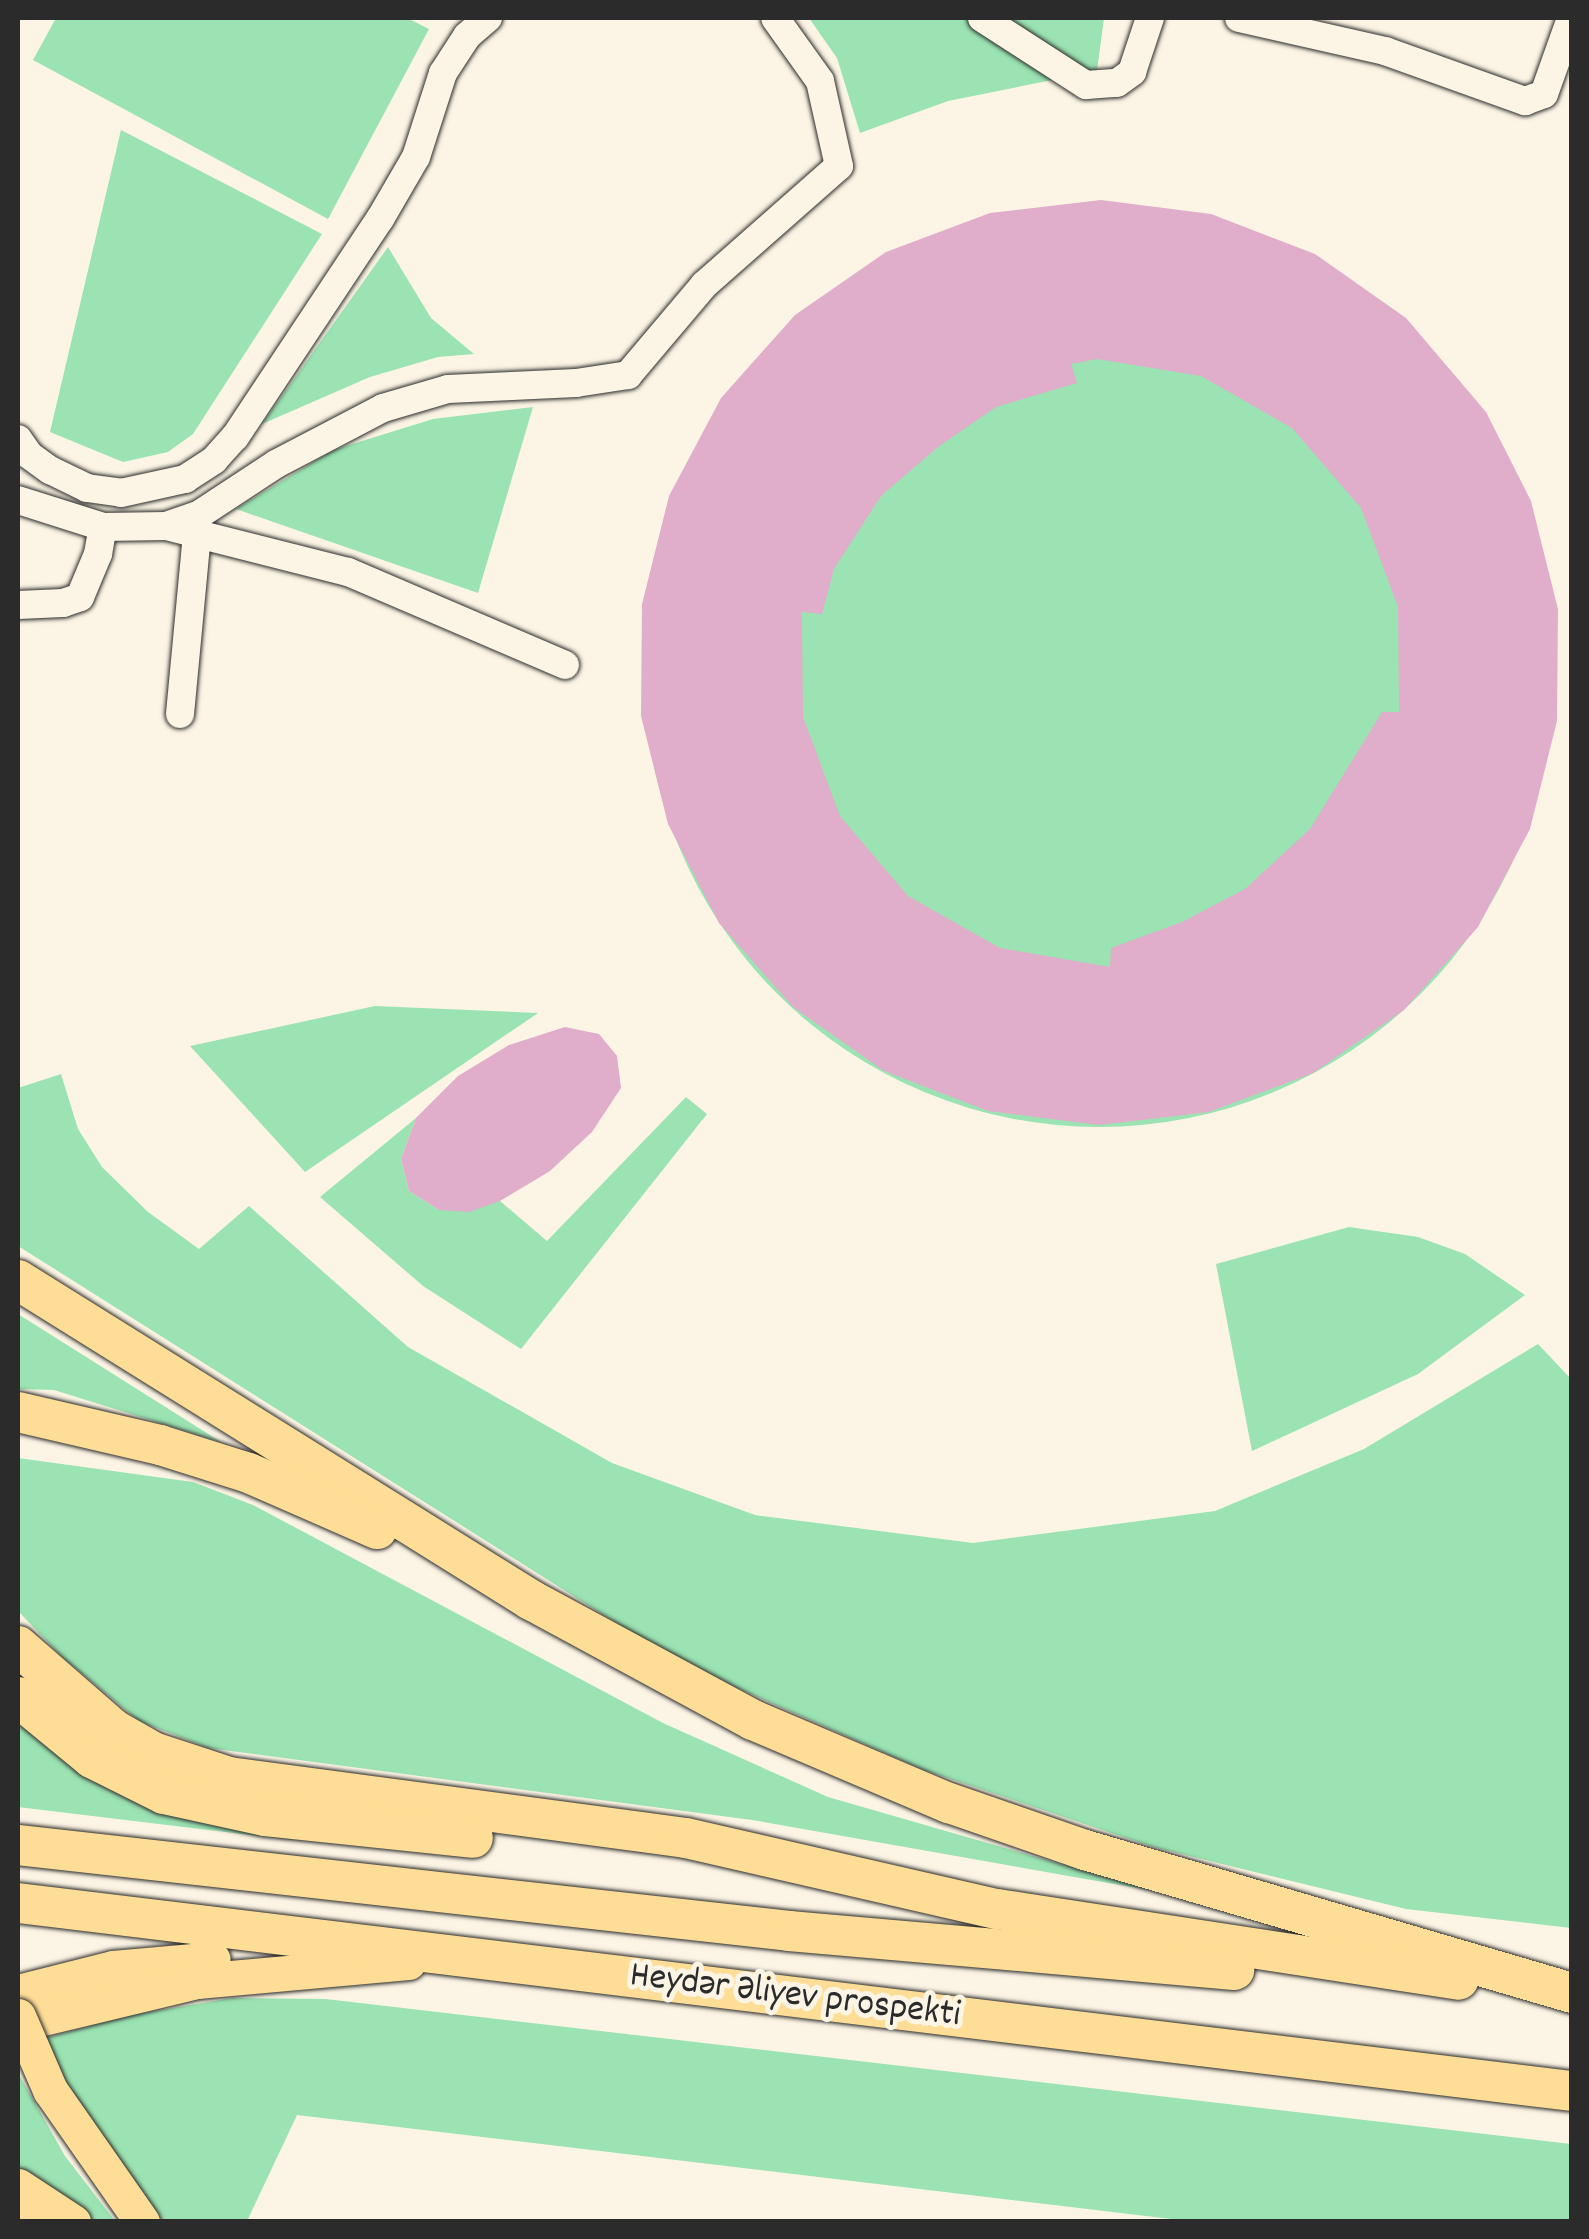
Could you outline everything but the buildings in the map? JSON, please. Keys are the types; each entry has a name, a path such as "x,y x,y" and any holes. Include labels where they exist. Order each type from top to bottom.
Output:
{"highway":[{"path":"18,1280 530,1600 752,1720 949,1803 1085,1850 1572,1997"},
{"path":"18,1412 80,1423 248,1474 530,1600"},
{"path":"18,1646 113,1729 153,1752 229,1777 686,1838 997,1908"},
{"path":"18,1697 62,1736 126,1777 164,1794 210,1806 689,1862 1572,1997"},
{"name":"Heydər Əliyev prospekti","path":"18,1844 789,1931 1572,1997"},
{"name":"Heydər Əliyev prospekti","path":"18,1903 1572,2090"}],"main road":[{"path":"18,1992 113,1968 162,1962 304,1956 469,1957"},
{"path":"18,2024 144,1992 248,1973 469,1957"},
{"path":"18,2016 50,2090 142,2222"},
{"path":"18,2186 73,2222"},
{"path":"18,2215 30,2222"}],"lane":[{"path":"18,439 29,455 50,470 87,488 120,493 185,478 214,460 236,437 380,219 416,156 443,74 467,36 488,18"},
{"path":"166,526 200,514 276,464 383,408 448,389 576,383 628,375 704,285 840,166 820,81 774,18"},
{"path":"982,18 1086,85 1117,83 1132,72 1150,18"},
{"path":"1239,18 1386,52 1525,102 1544,94 1570,18"},
{"path":"18,605 64,604 80,598 98,554 87,488"},
{"path":"18,500 92,525 166,526 348,572 565,665"},
{"path":"180,714 198,536"}],"green space":[{"path":"56,18 407,18 429,29 328,219 33,60"},
{"path":"809,18 1104,18 1097,71 948,101 860,133 837,58"},
{"path":"121,130 322,234 193,434 168,452 123,462 50,432"},
{"path":"1099,217 1188,226 1273,252 1352,294 1420,351 1477,419 1519,498 1545,583 1554,672 1545,761 1519,846 1477,925 1420,993 1352,1050 1273,1092 1188,1118 1099,1127 1010,1118 925,1092 846,1050 778,993 721,925 679,846 653,761 644,672 653,583 679,498 721,419 778,351 846,294 925,252 1010,226"},
{"path":"388,247 431,318 474,354 438,357 370,377 262,424"},
{"path":"533,407 478,593 236,509 333,450 433,419"},
{"path":"375,1006 538,1013 305,1172 190,1046"},
{"path":"61,1074 78,1129 102,1167 148,1212 199,1249 249,1206 408,1347 612,1463 755,1515 973,1543 1215,1511 1364,1449 1538,1344 1571,1379 1571,1928 1406,1909 1153,1847 924,1770 680,1663 18,1246 18,1088"},
{"path":"686,1097 707,1114 521,1349 423,1286 320,1197 416,1118 401,1159 409,1191 439,1210 500,1201 547,1241"},
{"path":"1349,1227 1418,1237 1465,1254 1525,1295 1418,1374 1252,1451 1216,1264"},
{"path":"18,1314 221,1442 54,1390 18,1389"},
{"path":"18,1458 193,1482 253,1505 663,1723 828,1797 1154,1891 752,1820 208,1748 139,1721 62,1657 18,1611"},
{"path":"18,1715 292,1835 292,1840 18,1807"},
{"path":"232,1998 326,1999 1571,2144 1571,2221 1188,2221 297,2115 247,2221 163,2221 75,2104 42,2039 131,2015"},
{"path":"18,2073 65,2156 115,2221 92,2221 18,2171"}]}
